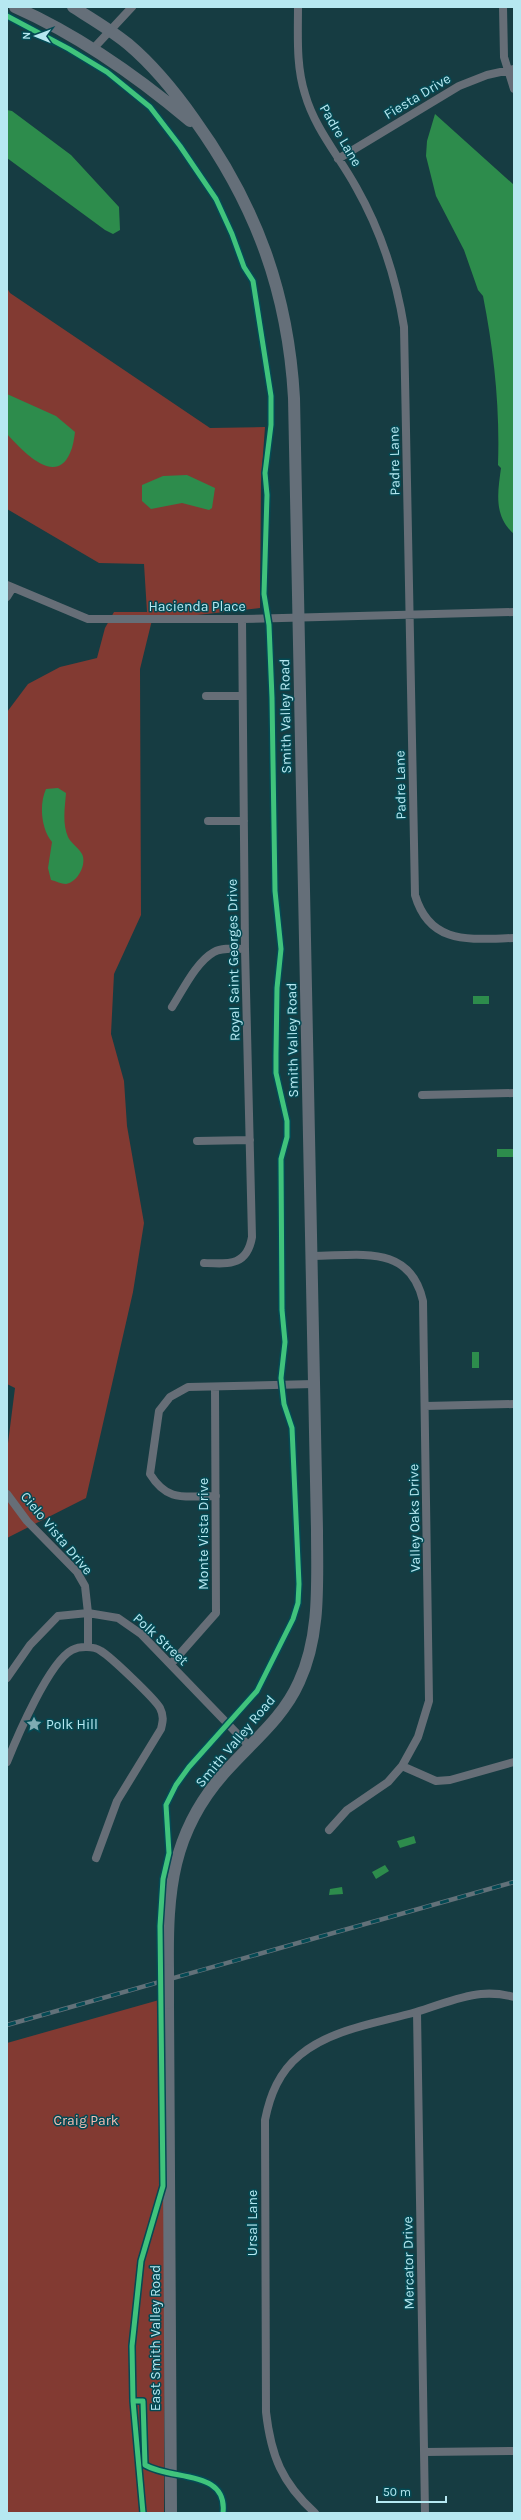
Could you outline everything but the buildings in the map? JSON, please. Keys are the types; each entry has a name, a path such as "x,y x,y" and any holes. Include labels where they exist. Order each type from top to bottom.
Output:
{"main road":[{"path":"15,7 37,17 92,50 152,89 204,132"},
{"path":"73,7 111,31 156,71 204,132"},
{"name":"Smith Valley Road","path":"168,1970 168,1902 172,1878 184,1838 216,1784 274,1722 291,1698 307,1664 315,1627 317,1578 312,1256 294,398 284,318 272,270 251,214 236,184 204,132"},
{"name":"East Smith Valley Road","path":"168,1970 171,2513"}],"street":[{"path":"92,50 132,7"},
{"name":"Padre Lane","path":"298,7 299,65 305,94 317,124 370,213 382,240 401,306 405,345 415,895 420,912 438,929 449,935 467,940 514,938"},
{"path":"503,7 504,57 510,70 514,89"},
{"name":"Fiesta Drive","path":"338,159 459,86 487,74 510,70"},
{"path":"7,597 10,587"},
{"name":"Hacienda Place","path":"10,587 88,619 242,619 409,616 514,612"},
{"name":"Royal Saint Georges Drive","path":"204,1264 228,1264 237,1261 245,1256 250,1247 250,1140 245,949 242,619"},
{"path":"206,696 242,696"},
{"path":"208,821 244,821"},
{"path":"172,1007 195,972 214,952 227,949 245,949"},
{"path":"422,1095 514,1093"},
{"path":"197,1141 250,1140"},
{"name":"Valley Oaks Drive","path":"312,1256 390,1258 409,1270 417,1280 423,1301 430,1685 429,1701 418,1737 402,1766 388,1782 347,1810 329,1830"},
{"path":"216,1496 170,1496 158,1488 150,1474 159,1411 170,1397 188,1387 314,1384"},
{"name":"Monte Vista Drive","path":"170,1664 216,1613 214,1387"},
{"path":"425,1406 514,1404"},
{"name":"Cielo Vista Drive","path":"7,1494 27,1521 77,1572 85,1586 88,1613 88,1647"},
{"name":"Polk Street","path":"7,1678 30,1645 58,1616 88,1613 118,1618 141,1634 250,1747"},
{"path":"7,1762 22,1724 58,1663 72,1650 88,1647 101,1651 150,1697 160,1708 164,1719 161,1728 117,1801 96,1858"},
{"path":"402,1766 436,1781 450,1780 514,1762"},
{"name":"Ursal Lane","path":"315,2513 298,2497 279,2469 269,2440 266,2412 265,2128 269,2100 276,2083 288,2066 312,2046 326,2038 480,1994 514,1996"},
{"name":"Mercator Drive","path":"416,2012 425,2513"},
{"path":"425,2452 514,2451"}],"green space":[{"path":"7,288 10,293 210,428 265,427 261,482 260,608 152,620 140,669 141,915 114,974 111,1034 124,1081 127,1126 144,1223 133,1292 86,1498 7,1538 7,1451 15,1388 7,1384 7,712 28,684 60,667 97,658 105,628 114,612 147,612 144,564 99,563 7,509"},
{"name":"Craig Park","path":"159,2000 166,2103 164,2513 7,2513 7,2043"}],"shaded area":[{"path":"7,110 12,111 71,155 119,207 120,230 113,234 105,230 7,158"},
{"path":"435,114 514,185 514,534 507,527 498,503 501,468 498,465 497,401 493,359 483,296 478,290 464,250 436,196 426,156 427,141"},
{"path":"7,394 56,416 75,432 71,451 64,463 56,467 47,466 38,462 20,448 7,434"},
{"path":"187,475 215,488 212,508 209,510 182,503 151,509 142,501 142,485 163,476"},
{"path":"58,788 66,793 64,821 66,832 68,837 82,854 83,858 82,867 78,876 70,883 66,884 51,880 48,868 52,842 45,830 42,816 42,802 46,789"},
{"path":"473,996 489,996 489,1004 473,1004"},
{"path":"497,1149 513,1149 513,1157 497,1157"},
{"path":"472,1352 479,1352 479,1368 472,1368"},
{"path":"414,1836 416,1843 400,1848 397,1841"},
{"path":"385,1865 389,1871 376,1879 372,1872"},
{"path":"342,1887 343,1894 329,1895 330,1889"}],"railway":[{"path":"7,2025 514,1882"}],"cycle path":[{"path":"7,16 69,49 107,72 150,107 180,146 216,199 232,234 244,267 253,281 271,396 271,425 265,473 267,495 264,594 269,625 272,698 275,891 281,949 277,988 276,1073 287,1121 287,1137 281,1159 282,1310 285,1342 281,1378 284,1404 292,1428 299,1584 298,1603 293,1619 257,1691 189,1767 176,1785 166,1805 169,1853 163,1879 160,1926 163,2186 141,2261 132,2346 133,2401 143,2513"},
{"path":"133,2401 143,2401 145,2465 156,2470 196,2478 208,2483 217,2489 222,2499 223,2513"}],"place":[{"name":"Polk Hill","path":"34,1724"}]}
